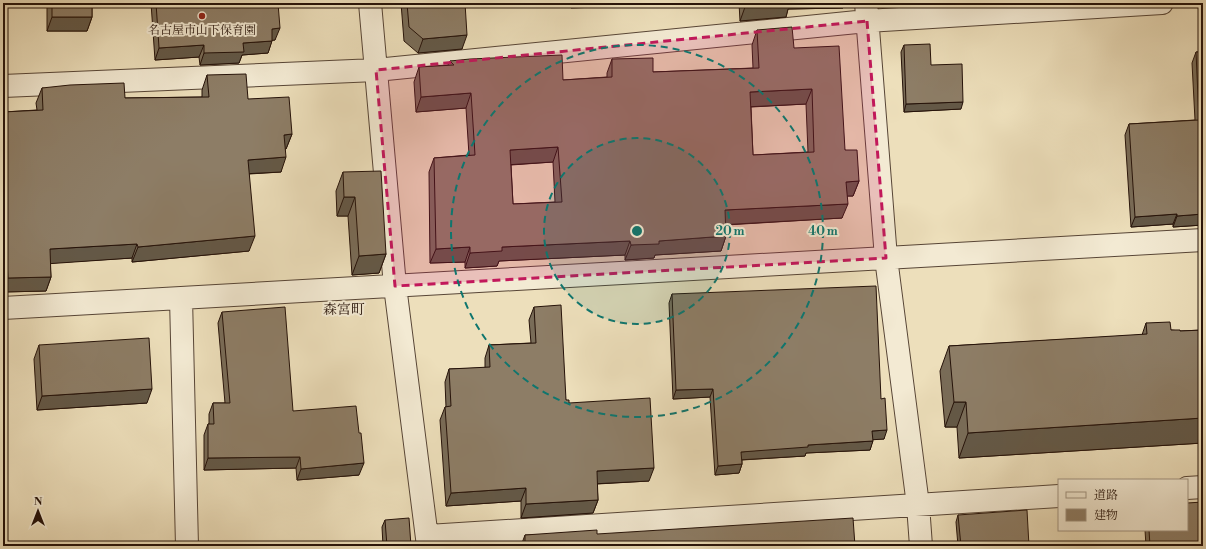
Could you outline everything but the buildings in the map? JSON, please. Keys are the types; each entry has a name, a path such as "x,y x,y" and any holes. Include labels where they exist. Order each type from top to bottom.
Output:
{"street":[{"path":"370,3 395,286 428,541 1058,496"},
{"path":"3,86 376,70 867,12 1162,3"},
{"path":"867,12 886,258 918,505 921,546"},
{"path":"3,308 1203,240"},
{"path":"181,298 187,546"},
{"path":"1188,488 1203,487"}],"highlighted area":[{"path":"867,21 886,258 395,286 376,70"}],"place":[{"name":"名古屋市山下保育園","path":"202,16"}],"district":[{"name":"森宮町","path":"344,310"}]}
